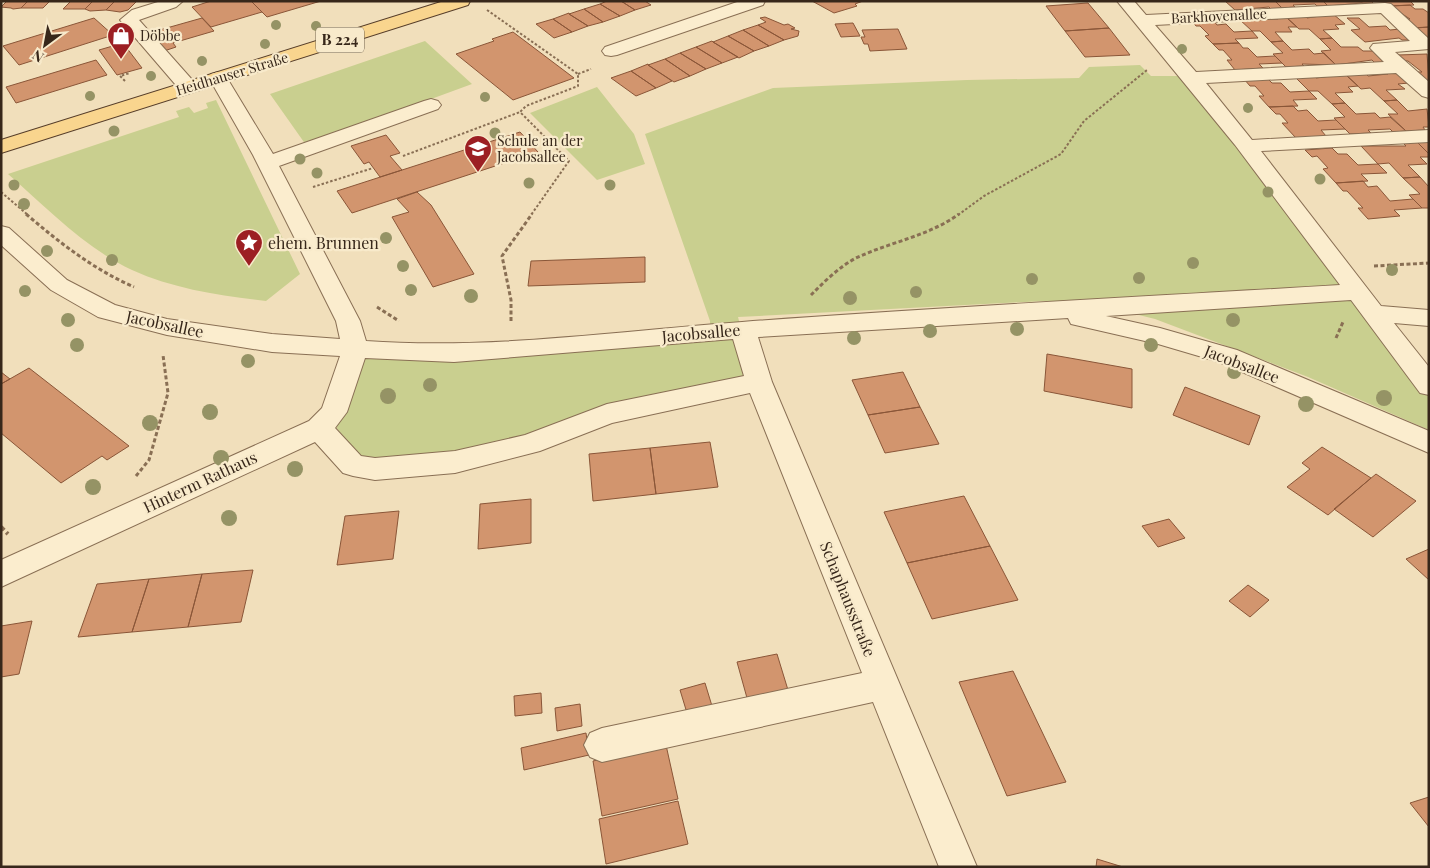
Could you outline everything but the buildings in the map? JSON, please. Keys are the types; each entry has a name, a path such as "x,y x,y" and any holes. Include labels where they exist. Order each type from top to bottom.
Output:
{"main road":[{"name":"Heidhauser Straße","path":"1,147 462,1"}],"street":[{"path":"175,1 170,5 137,14 129,20 188,87"},
{"path":"611,50 757,1"},
{"name":"Barkhovenallee","path":"1125,1 1191,78 1245,146 1429,386"},
{"name":"Barkhovenallee","path":"1142,20 1381,5 1425,45 1378,48 1429,92"},
{"path":"1191,78 1401,67"},
{"path":"218,78 265,159 348,322 355,349"},
{"path":"265,159 431,105"},
{"path":"1245,146 1429,136"},
{"path":"265,159 316,137"},
{"name":"Jacobsallee","path":"1,233 11,257 108,311 167,327 272,343 355,349 454,353 743,330 1357,292"},
{"name":"Jacobsallee","path":"1046,311 1160,336 1228,356 1429,443"},
{"path":"1372,313 1429,318"},
{"name":"Schaphausstraße","path":"743,330 759,382 958,867"},
{"name":"Hinterm Rathaus","path":"1,574 319,428 334,412 355,349"},
{"path":"319,428 352,465 375,469 456,462 530,444 607,414 759,382"},
{"path":"602,746 883,684"}],"path":[{"path":"480,6 578,74"},
{"path":"790,327 804,304 829,277 854,259 944,225 984,196 1061,154 1084,121 1170,53"},
{"path":"578,74 594,68"},
{"path":"120,76 136,71"},
{"path":"403,156 520,112 526,106 578,86 578,74"},
{"path":"511,300 502,256 569,161 520,112"},
{"path":"308,189 373,168"},
{"path":"1,192 88,264 115,279 140,289"},
{"path":"1339,269 1429,263"},
{"path":"348,322 400,322"},
{"path":"511,323 520,322"},
{"path":"1336,338 1341,325"},
{"path":"133,479 149,460 168,393 162,358 167,327"}],"green space":[{"path":"425,41 472,84 306,145 270,94"},
{"path":"1140,65 1151,76 1187,76 1429,388 1429,430 1308,377 1155,319 1099,305 1044,301 738,317 754,379 456,461 361,461 336,427 367,351 710,334 710,321 645,134 773,88 967,80 1079,78 1089,67"},
{"path":"597,87 634,134 645,164 597,180 530,113"},
{"path":"216,100 300,274 266,301 198,291 148,277 132,270 99,251 83,239 8,174 179,117 176,111 189,107 194,113 208,108 206,103"}],"place":[{"name":"Döbbe","path":"121,60"},
{"name":"Schule an der Jacobsallee","path":"478,173"},
{"name":"ehem. Brunnen","path":"249,267"}]}
